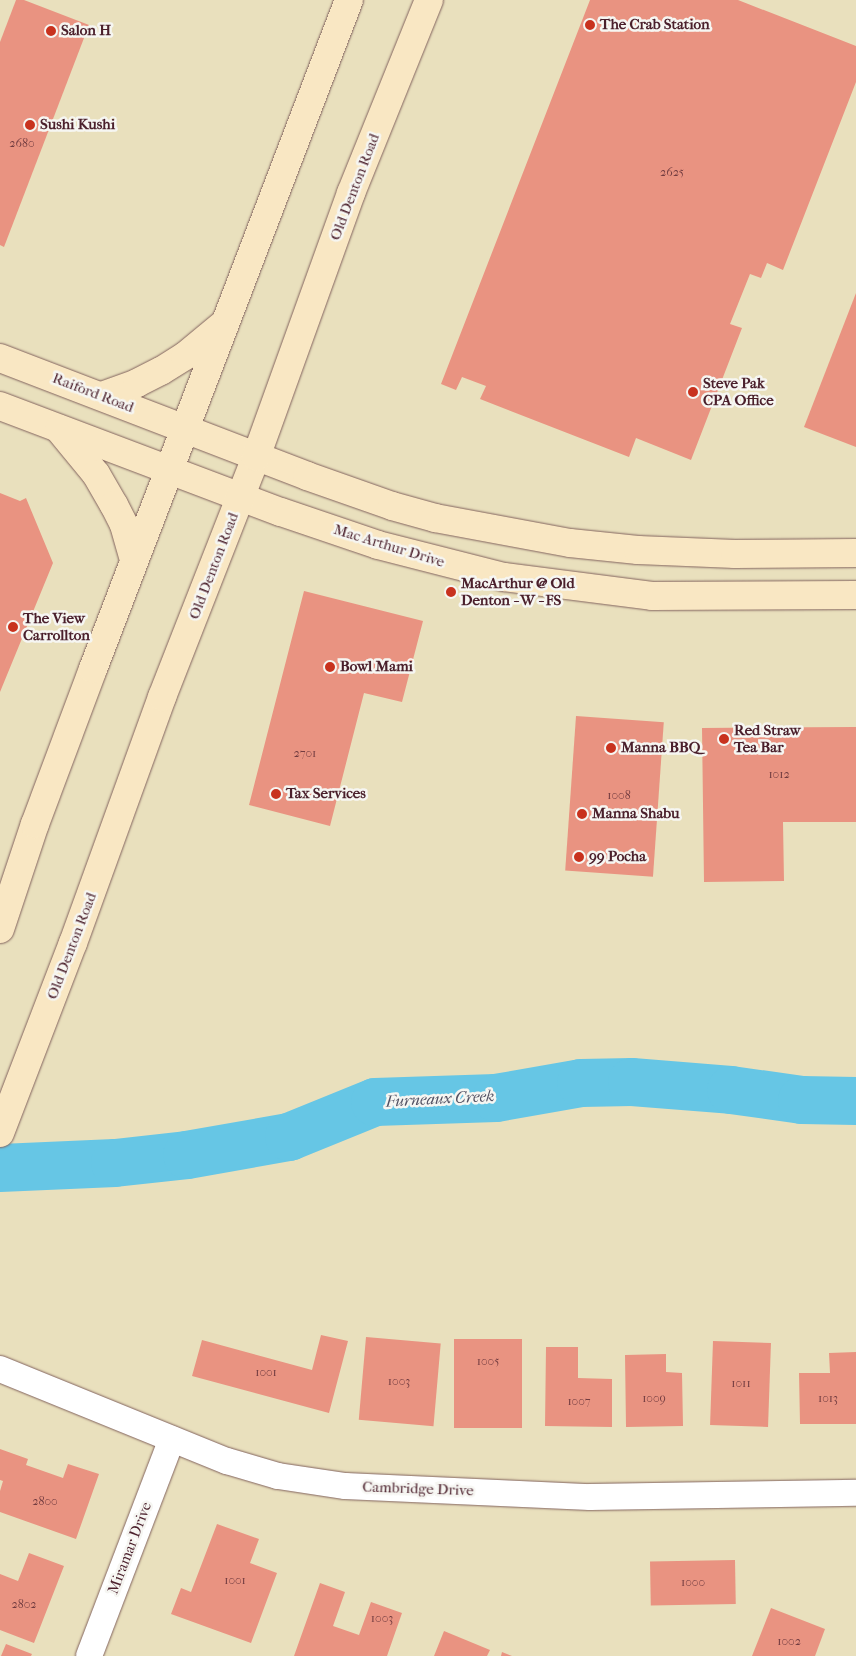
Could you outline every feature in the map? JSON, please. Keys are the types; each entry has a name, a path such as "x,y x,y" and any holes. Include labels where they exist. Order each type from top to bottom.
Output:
{"main road":[{"path":"0,928 39,815 134,561 349,0"},
{"name":"Old Denton Road","path":"0,1133 74,943 162,697 241,498 351,193 429,0"},
{"path":"102,396 137,383 161,371 184,356 226,322"},
{"name":"Raiford Road","path":"0,358 102,396 185,430"},
{"path":"0,406 169,471"},
{"path":"58,428 96,474 114,504 124,525 134,561"},
{"path":"185,430 392,506 493,530 560,542 638,550 735,554 856,553"},
{"name":"Mac Arthur Drive","path":"169,471 378,545 504,577 652,596 856,595"}],"street":[{"name":"Cambridge Drive","path":"0,1369 227,1461 278,1476 344,1486 590,1496 856,1493"},
{"name":"Miramar Drive","path":"96,1654 172,1439"}],"building":[{"path":"16,0 24,0 89,25 4,247 0,245 0,42"},
{"path":"590,0 738,0 856,46 856,82 783,270 767,263 761,278 750,274 730,324 742,328 691,460 636,438 629,457 480,399 486,386 462,377 456,390 441,384"},
{"path":"856,293 856,447 804,427"},
{"name":"The View Carrollton","path":"0,493 20,501 26,498 53,563 0,692"},
{"path":"304,591 423,621 402,702 364,693 330,826 249,805"},
{"path":"576,716 664,722 653,877 565,871"},
{"path":"856,727 856,822 783,822 784,881 704,882 702,728"},
{"path":"321,1335 348,1341 329,1413 192,1376 202,1340 312,1370"},
{"path":"366,1337 441,1344 433,1426 359,1420"},
{"path":"454,1339 522,1339 522,1428 454,1428"},
{"path":"713,1341 771,1343 768,1427 710,1425"},
{"path":"546,1347 578,1347 578,1378 612,1379 612,1427 545,1426"},
{"path":"856,1352 856,1424 800,1424 799,1373 830,1373 829,1353"},
{"path":"666,1354 666,1372 682,1373 683,1426 626,1427 625,1355"},
{"path":"0,1449 28,1459 26,1465 63,1478 68,1464 99,1474 76,1539 0,1512 0,1491 3,1481 0,1480"},
{"path":"217,1524 259,1539 250,1563 277,1573 251,1643 171,1614 181,1588 191,1592"},
{"path":"29,1553 64,1566 34,1643 0,1630 0,1574 18,1581"},
{"path":"735,1560 736,1604 651,1605 650,1561"},
{"path":"320,1583 345,1592 333,1626 359,1635 371,1602 402,1613 387,1656 294,1656"},
{"path":"771,1608 825,1629 815,1656 752,1656"},
{"path":"444,1631 490,1650 487,1656 434,1656"},
{"path":"6,1644 32,1654 31,1656 1,1656"},
{"path":"502,1652 512,1656 501,1656"}],"waterway":[{"name":"Furneaux Creek","path":"0,1168 115,1163 187,1155 289,1137 375,1102 496,1098 581,1083 632,1082 731,1090 802,1100 856,1101"}],"place":[{"name":"The Crab Station","path":"590,25"},
{"name":"Salon H","path":"51,31"},
{"name":"Sushi Kushi","path":"30,125"},
{"name":"Steve Pak CPA Office","path":"693,392"},
{"name":"MacArthur @ Old Denton - W - FS","path":"451,592"},
{"name":"The View Carrollton","path":"13,627"},
{"name":"Bowl Mami","path":"330,667"},
{"name":"Red Straw Tea Bar","path":"724,739"},
{"name":"Manna BBQ","path":"611,748"},
{"name":"Tax Services","path":"276,794"},
{"name":"Manna Shabu","path":"582,814"},
{"name":"99 Pocha","path":"579,857"}]}
